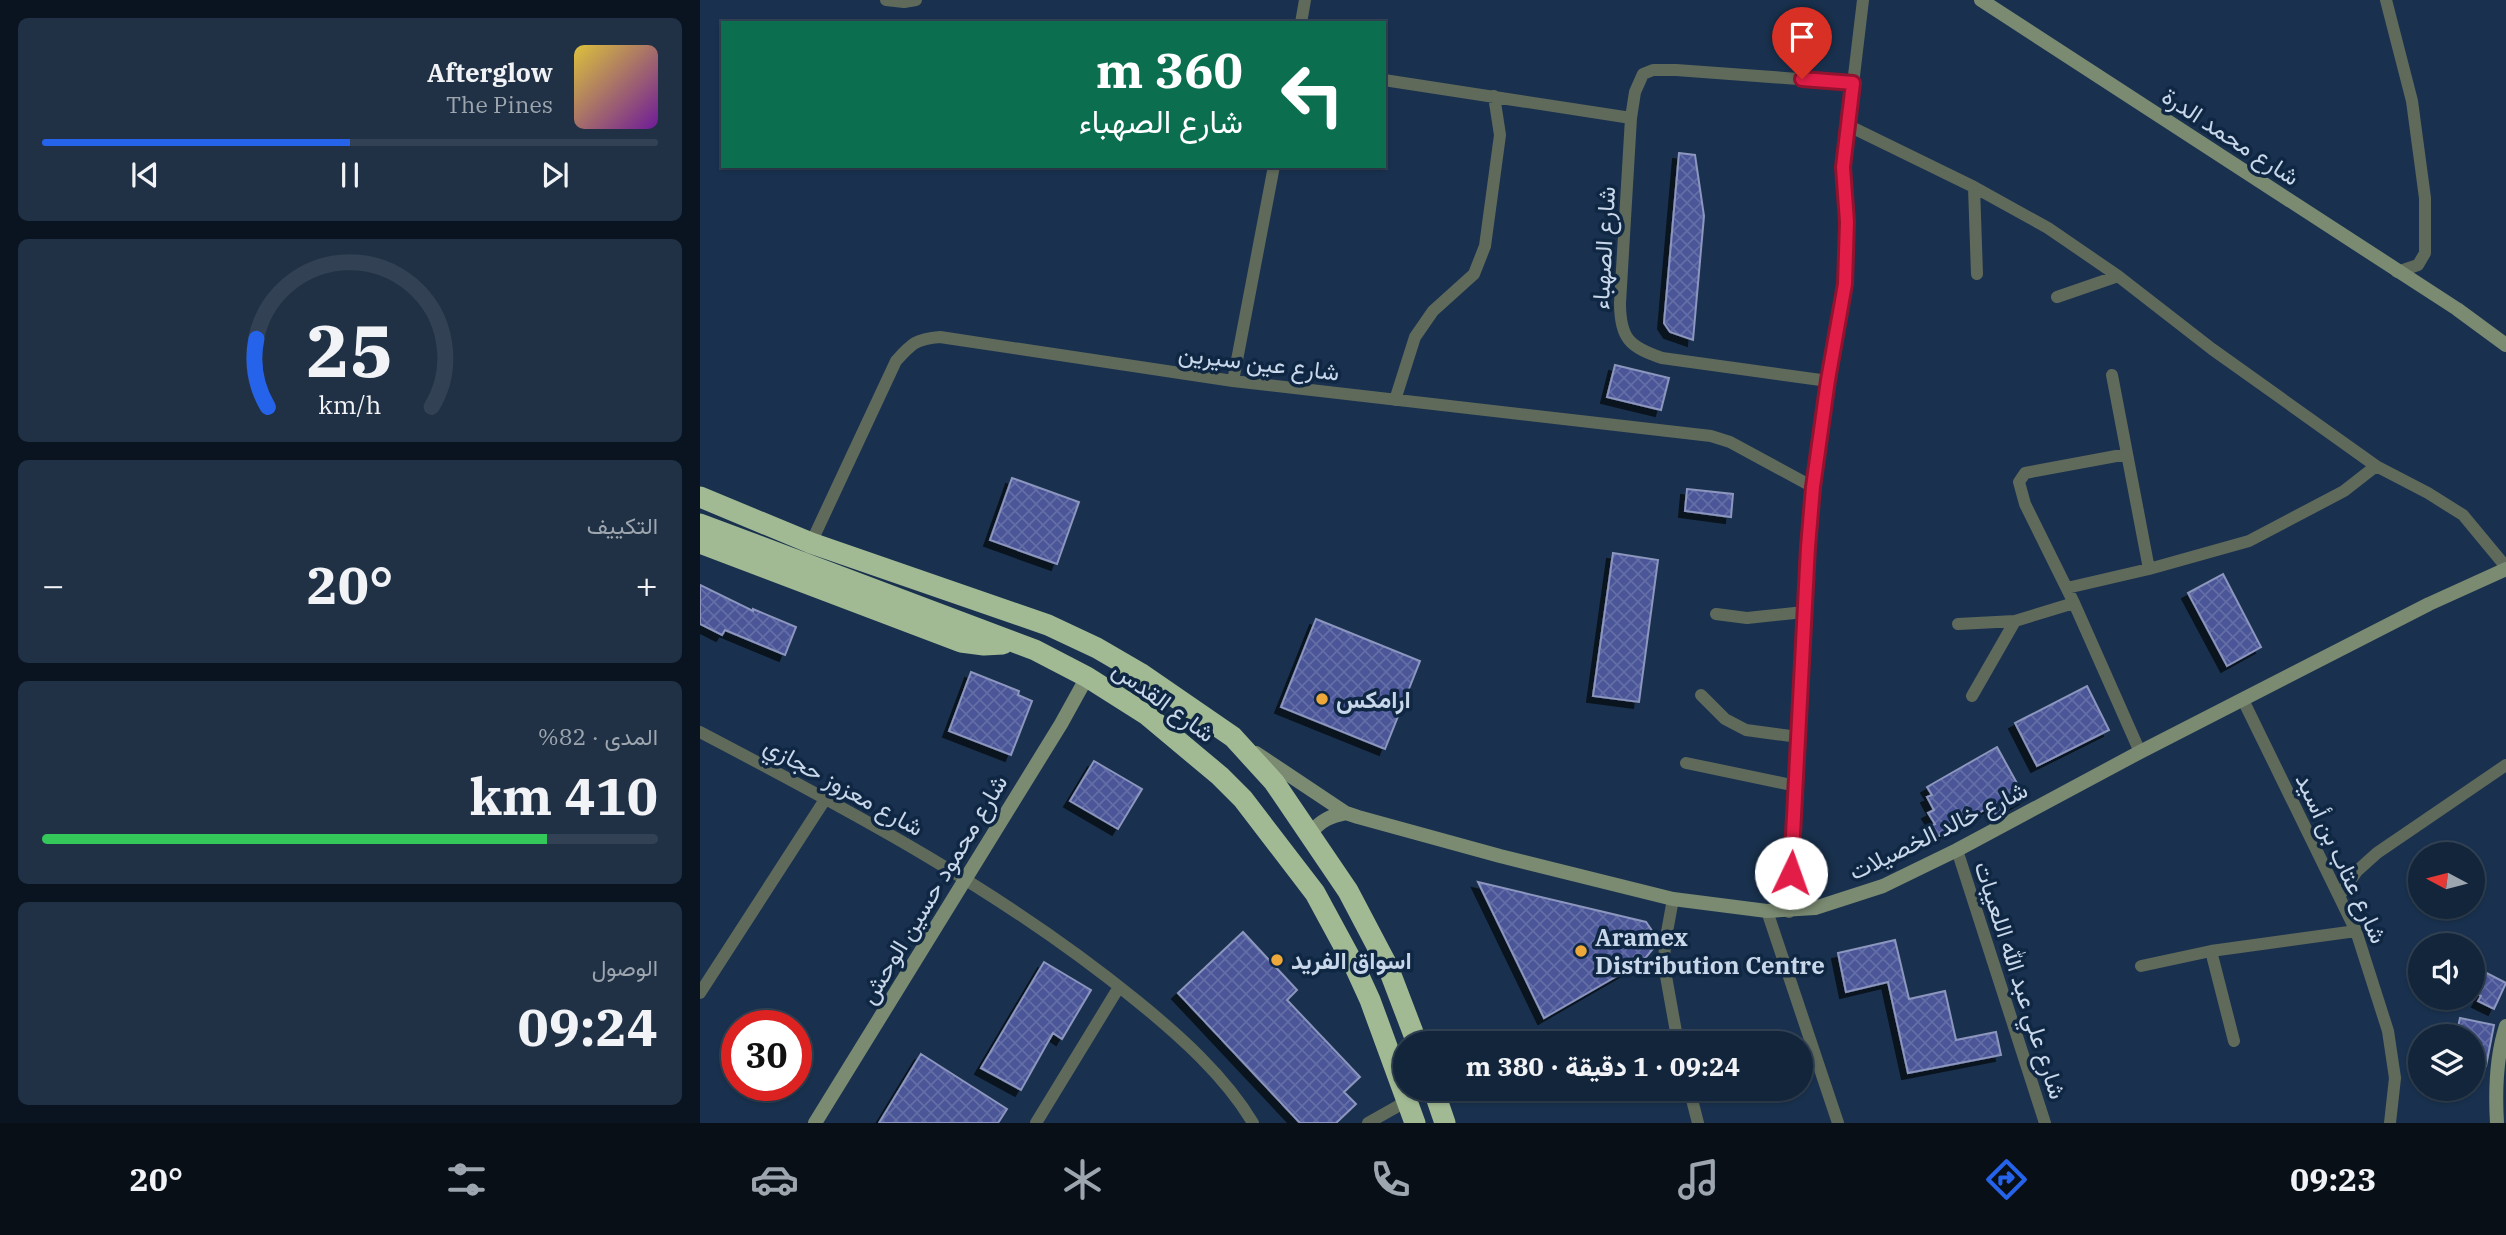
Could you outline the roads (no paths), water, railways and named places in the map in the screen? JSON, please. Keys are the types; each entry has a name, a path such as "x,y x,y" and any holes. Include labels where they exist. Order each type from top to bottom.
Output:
{"highway":[{"name":"شارع القدس","path":"700,497 811,543 1048,625 1097,648 1140,673 1233,737 1274,782 1367,923 1413,1031"},
{"name":"شارع القدس","path":"700,524 1035,650 1087,677 1147,715 1220,776 1243,799 1315,893 1354,965 1393,1063"},
{"path":"700,543 961,642 984,645 1016,643"},
{"name":"شارع القدس","path":"1407,1101 1415,1123"},
{"path":"1437,1101 1445,1123"}],"street":[{"path":"886,0 916,0"},
{"path":"1301,21 1305,0"},
{"path":"1789,912 1813,487 1845,284 1847,222 1843,167 1863,0"},
{"name":"شارع محمد الدرة","path":"1981,0 2397,272 2457,309 2506,334"},
{"path":"2386,0 2412,101 2425,198 2424,253 2418,265 2397,272"},
{"name":"شارع الصهباء","path":"1828,380 1662,358 1641,351 1626,339 1620,323 1620,303 1631,118 1634,92 1643,74 1653,71 1676,70 1853,83"},
{"path":"1386,79 1631,118"},
{"path":"1395,400 1415,337 1433,311 1474,274 1485,246 1500,135 1494,96"},
{"path":"1847,125 1973,187 2048,228 2118,276 2212,349 2376,466 2463,515 2506,568"},
{"path":"1233,381 1275,168"},
{"path":"1973,187 1977,274"},
{"path":"2057,297 2118,276"},
{"name":"شارع محمد الدرة","path":"2457,309 2506,345"},
{"name":"شارع عين سيرين","path":"811,543 896,361 911,344 922,338 940,337 1233,381 1711,436 1730,442 1813,487"},
{"path":"2112,375 2149,569"},
{"path":"2127,454 2025,473 2021,478 2020,488 2140,752"},
{"path":"2067,588 2149,569 2249,541 2334,497 2376,466"},
{"name":"شارع خالد الخصيلات","path":"1233,737 1346,813 1500,856 1674,899 1789,912 1815,908 1882,886 1957,850 2140,752 2429,604 2506,568"},
{"path":"1958,624 2015,621 2074,603"},
{"path":"1716,614 1747,618 1804,612"},
{"path":"1972,696 2015,621"},
{"name":"شارع محمود حسين الوحش","path":"815,1123 1087,677"},
{"path":"1702,695 1725,719 1746,730 1798,737"},
{"name":"شارع عتاب بن أسيد","path":"2243,699 2356,931 2388,1031 2395,1078 2390,1123"},
{"name":"شارع معزوز حجازي","path":"700,732 826,798 965,879 1062,943 1119,986 1191,1049 1246,1111 1253,1123"},
{"path":"1686,763 1796,786"},
{"path":"2340,895 2357,871 2377,853 2506,765"},
{"path":"700,993 826,798"},
{"path":"1310,833 1320,821 1346,813"},
{"name":"شارع علي عبد الله اللعيبات","path":"1957,850 2045,1123"},
{"path":"1674,899 1665,943 1664,965 1676,1031"},
{"path":"1767,911 1838,1123"},
{"path":"2141,966 2211,951 2356,931"},
{"path":"2211,951 2234,1041"},
{"path":"1035,1123 1119,986"},
{"path":"2497,1123 2499,1047 2506,1026"},
{"path":"1368,1123 1407,1101"},
{"path":"1692,1101 1698,1123"}],"place":[{"name":"ارامكس","path":"1322,699"},
{"name":"Aramex Distribution Centre","path":"1581,951"},
{"name":"اسواق الفريد","path":"1277,960"}]}
